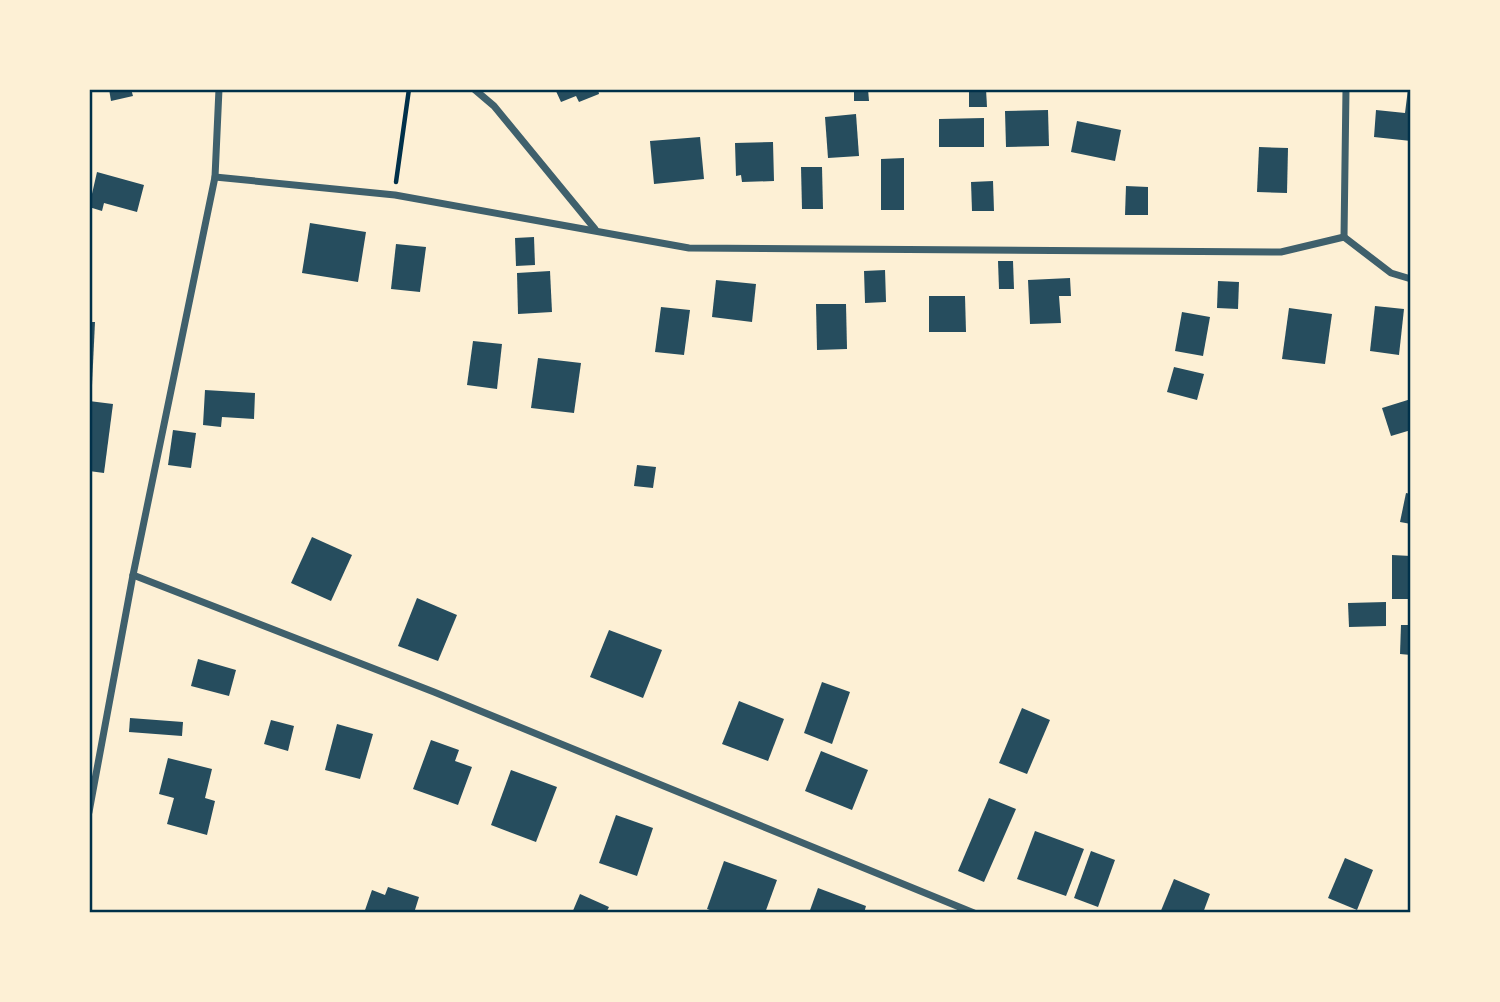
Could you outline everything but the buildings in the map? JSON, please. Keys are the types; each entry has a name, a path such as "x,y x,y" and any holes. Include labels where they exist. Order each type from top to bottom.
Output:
{"street":[{"path":"89,812 133,575 215,177 219,89"},
{"path":"474,89 494,106 595,229"},
{"path":"1344,237 1348,158 1346,89"},
{"path":"215,177 395,195 689,248 1281,252 1344,237"},
{"path":"1344,237 1391,273 1411,279"},
{"path":"133,575 434,692 974,913"}],"path":[{"path":"395,195 409,89"}]}
